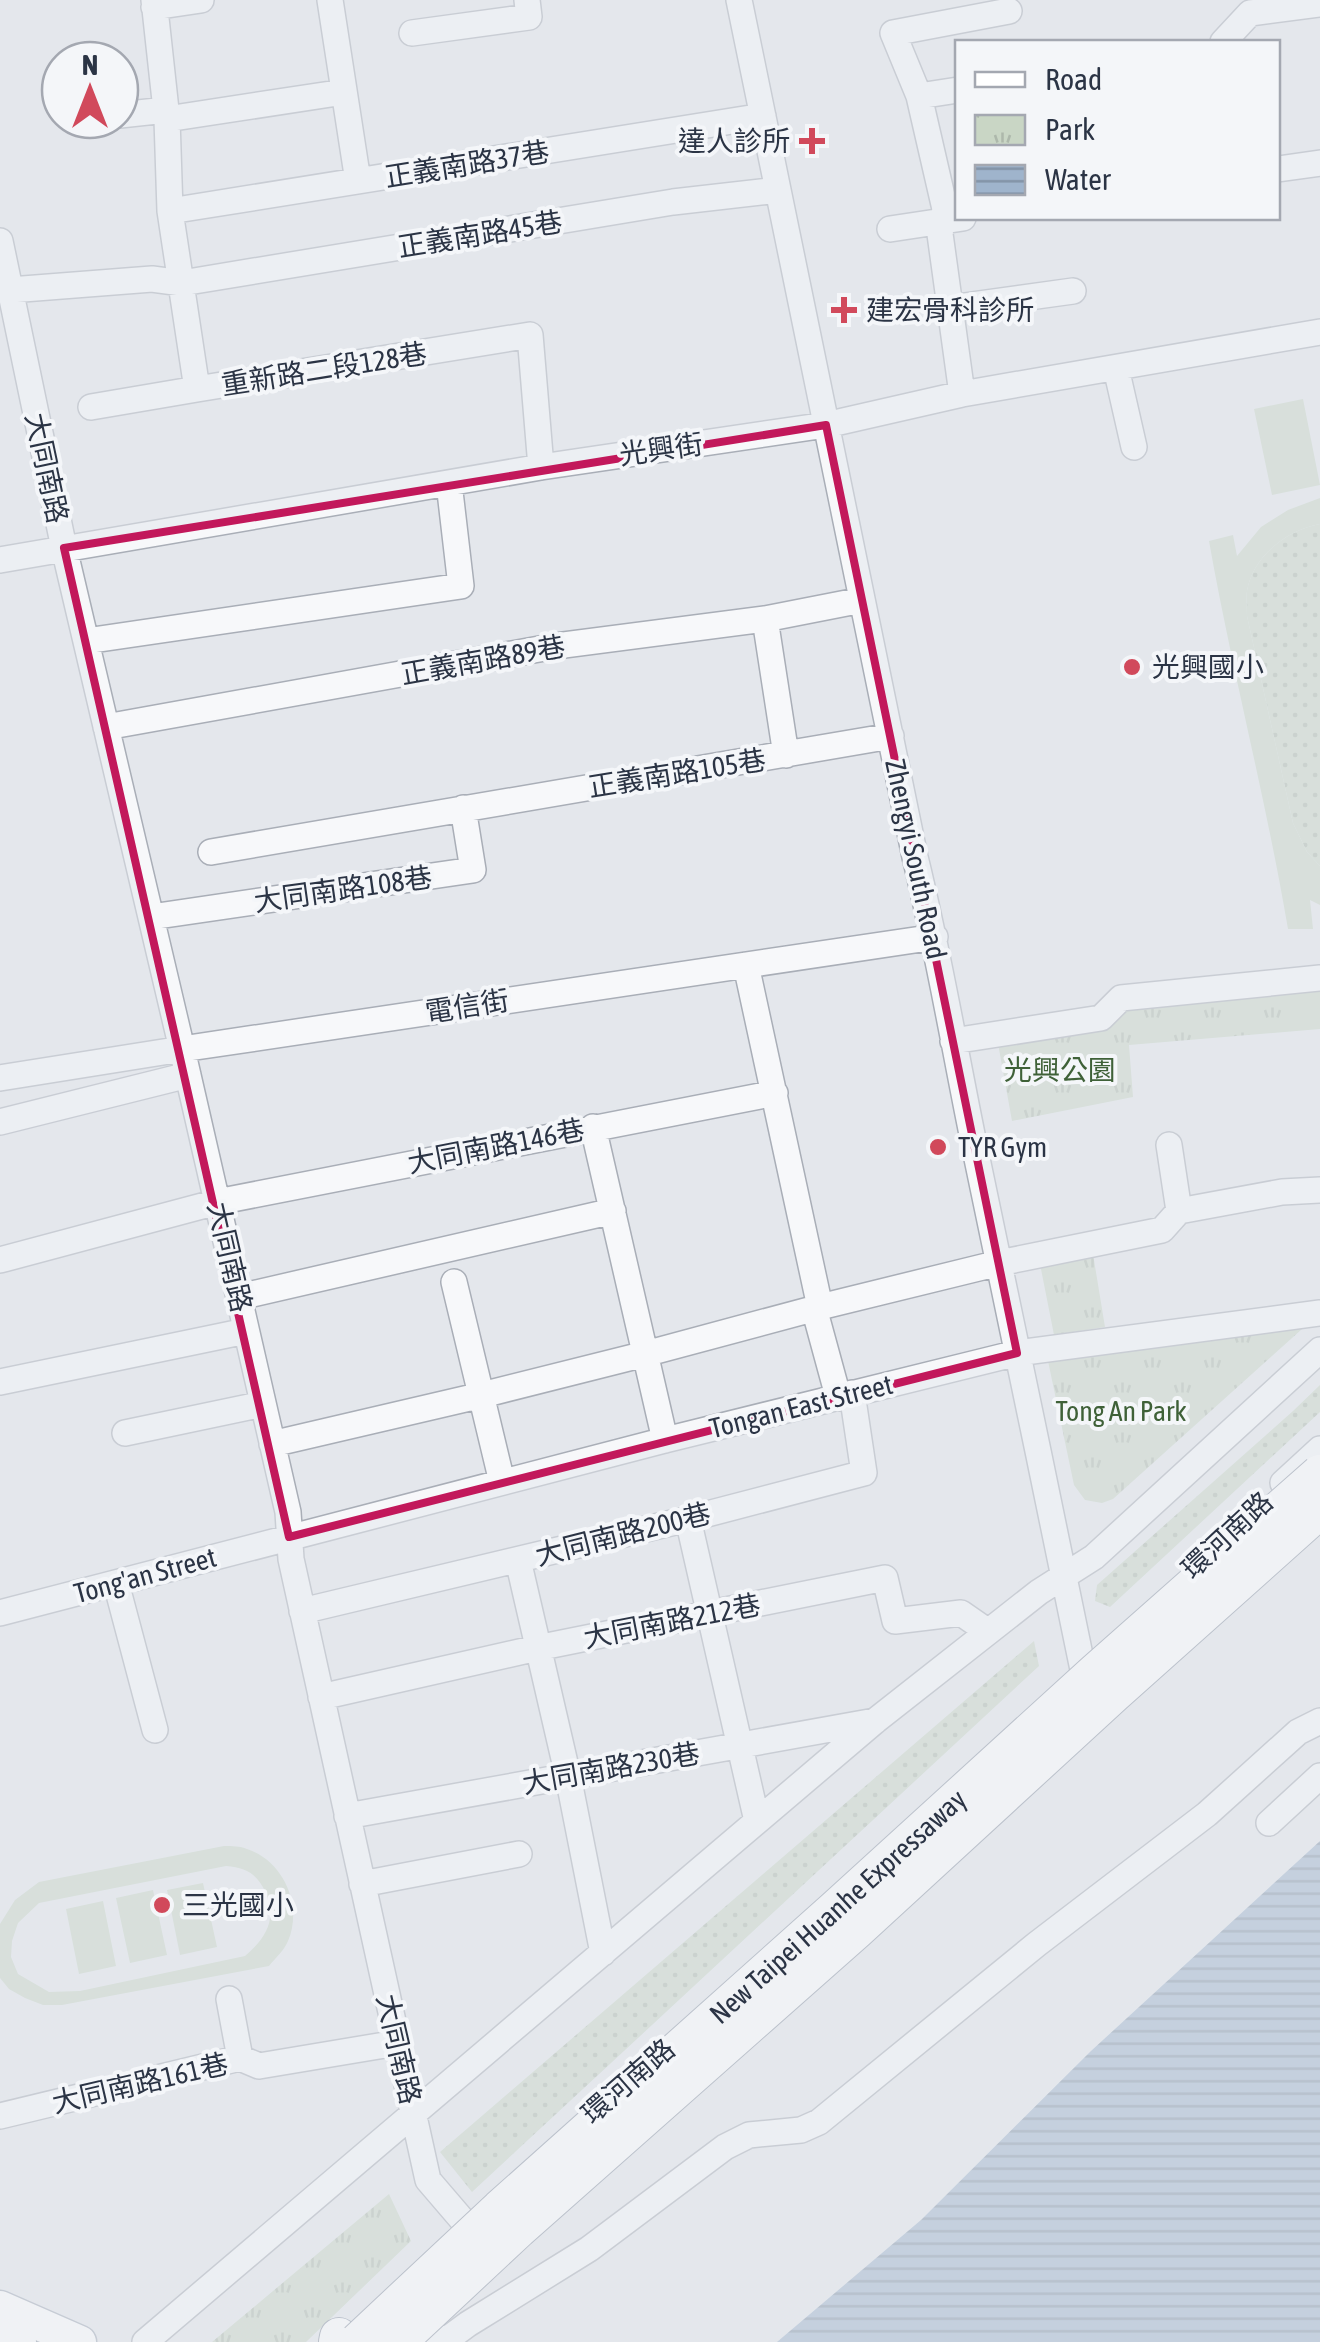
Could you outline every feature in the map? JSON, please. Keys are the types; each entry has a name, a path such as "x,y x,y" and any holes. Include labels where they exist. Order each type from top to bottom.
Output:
{"highway":[{"name":"New Taipei Huanhe Expressaway","path":"341,2341 500,2209 1094,1672 1320,1474"},
{"name":"New Taipei Huanhe Expressaway","path":"401,2341 518,2229 1320,1512"},
{"path":"0,2332 17,2342"}],"main road":[{"path":"0,2307 80,2342"}],"street":[{"path":"154,4 201,0"},
{"path":"330,0 358,182"},
{"path":"412,33 529,17 527,0"},
{"name":"Zhengyi South Road","path":"739,0 935,937 1092,1718"},
{"name":"重新路二段128巷","path":"154,4 166,115 170,212 197,389 530,335 541,466"},
{"path":"1225,40 1250,13 1320,4"},
{"path":"953,219 945,209 919,96 892,34 1009,11"},
{"path":"919,96 955,90"},
{"path":"140,115 344,92"},
{"name":"正義南路37巷","path":"170,212 763,116"},
{"path":"1280,169 1320,162"},
{"name":"正義南路45巷","path":"10,290 152,280 182,283 673,202 778,190"},
{"path":"890,229 953,219"},
{"path":"953,219 940,234 962,394"},
{"name":"大同南路","path":"0,241 64,548 288,1512 291,1559 428,2180 492,2254"},
{"path":"950,308 1073,291"},
{"name":"光興街","path":"0,560 541,466 826,425 962,394 1320,332"},
{"path":"1116,368 1134,448"},
{"path":"91,407 197,389"},
{"path":"86,642 461,586 449,482"},
{"name":"正義南路89巷","path":"106,727 556,646 764,619 862,600"},
{"path":"764,619 786,754"},
{"name":"正義南路105巷","path":"211,852 890,736"},
{"name":"大同南路108巷","path":"151,917 472,870 463,808"},
{"name":"電信街","path":"0,1078 935,937"},
{"path":"746,965 817,1308 845,1394"},
{"path":"953,1040 1101,1018 1121,998 1320,978"},
{"path":"0,1122 188,1075"},
{"name":"大同南路146巷","path":"0,1260 217,1202 774,1092"},
{"path":"593,1127 665,1440"},
{"path":"1169,1144 1180,1211"},
{"path":"272,1444 482,1395 998,1263 1162,1230 1180,1211 1282,1192 1320,1190"},
{"path":"239,1297 613,1211"},
{"path":"454,1282 502,1482"},
{"name":"Tongan East Street","path":"289,1537 1017,1353 1320,1313"},
{"path":"0,1382 246,1331"},
{"path":"145,2342 876,1721 987,1632 1094,1557 1320,1350"},
{"name":"大同南路200巷","path":"302,1610 688,1519 864,1473 845,1394"},
{"path":"125,1432 263,1404"},
{"name":"環河南路","path":"341,2341 464,2222 784,1946 1320,1449"},
{"path":"401,2341 492,2254 1320,1512"},
{"path":"688,1519 757,1822"},
{"name":"Tong'an Street","path":"0,1612 289,1537"},
{"path":"518,1560 568,1776 603,1953"},
{"name":"大同南路212巷","path":"321,1697 537,1648 885,1578 896,1621 961,1613 987,1632"},
{"path":"116,1583 156,1730"},
{"path":"401,2341 449,2338 589,2249 725,2147 749,2135 801,2130 819,2122 1036,1944 1208,1814 1298,1732 1319,1719"},
{"name":"大同南路230巷","path":"347,1816 876,1721"},
{"path":"1269,1823 1320,1776"},
{"path":"362,1884 519,1854"},
{"path":"229,1999 240,2058"},
{"name":"大同南路161巷","path":"0,2116 240,2058 259,2066 398,2043"},
{"path":"0,2293 97,2338 98,2342"},
{"path":"0,2332 29,2342"}],"highlighted area":[{"path":"826,425 1017,1353 289,1537 64,548"}],"green space":[{"path":"1303,399 1320,485 1272,495 1254,409"},
{"path":"1320,498 1320,524 1296,532 1273,547 1256,567 1247,594 1247,616 1293,823 1307,852 1320,866 1320,905 1310,900 1313,929 1288,929 1209,541 1233,535 1237,556 1261,527 1288,510"},
{"path":"1320,524 1320,866 1307,852 1293,823 1247,616 1247,591 1256,567 1273,547 1296,532"},
{"name":"光興公園","path":"1320,984 1320,1029 1129,1045 1133,1097 1012,1121 997,1038 1124,1004"},
{"path":"1093,1254 1105,1327 1054,1335 1040,1264"},
{"name":"Tong An Park","path":"1311,1321 1113,1499 1102,1503 1085,1500 1074,1485 1048,1361"},
{"path":"1320,1385 1320,1412 1110,1607 1095,1601 1097,1585"},
{"path":"1034,1641 1039,1666 472,2192 440,2152"},
{"path":"224,1846 239,1847 260,1855 280,1874 291,1900 292,1927 286,1945 269,1966 62,2005 43,2005 9,1989 0,1978 0,1924 15,1900 39,1882","holes":["226,1866 250,1872 269,1901 268,1927 245,1956 80,1991 49,1992 18,1974 11,1957 12,1941 18,1923 39,1903"]},
{"path":"203,1883 217,1947 180,1955 167,1890"},
{"path":"153,1890 167,1955 130,1963 116,1898"},
{"path":"103,1901 116,1966 79,1974 66,1909"},
{"path":"389,2194 411,2241 306,2342 212,2342"}],"water":[{"path":"1320,1841 1320,2342 777,2342 921,2220 1091,2051"}],"place":[{"name":"達人診所","path":"812,141"},
{"name":"建宏骨科診所","path":"844,310"},
{"name":"光興國小","path":"1132,667"},
{"name":"TYR Gym","path":"938,1147"},
{"name":"三光國小","path":"162,1905"}]}
